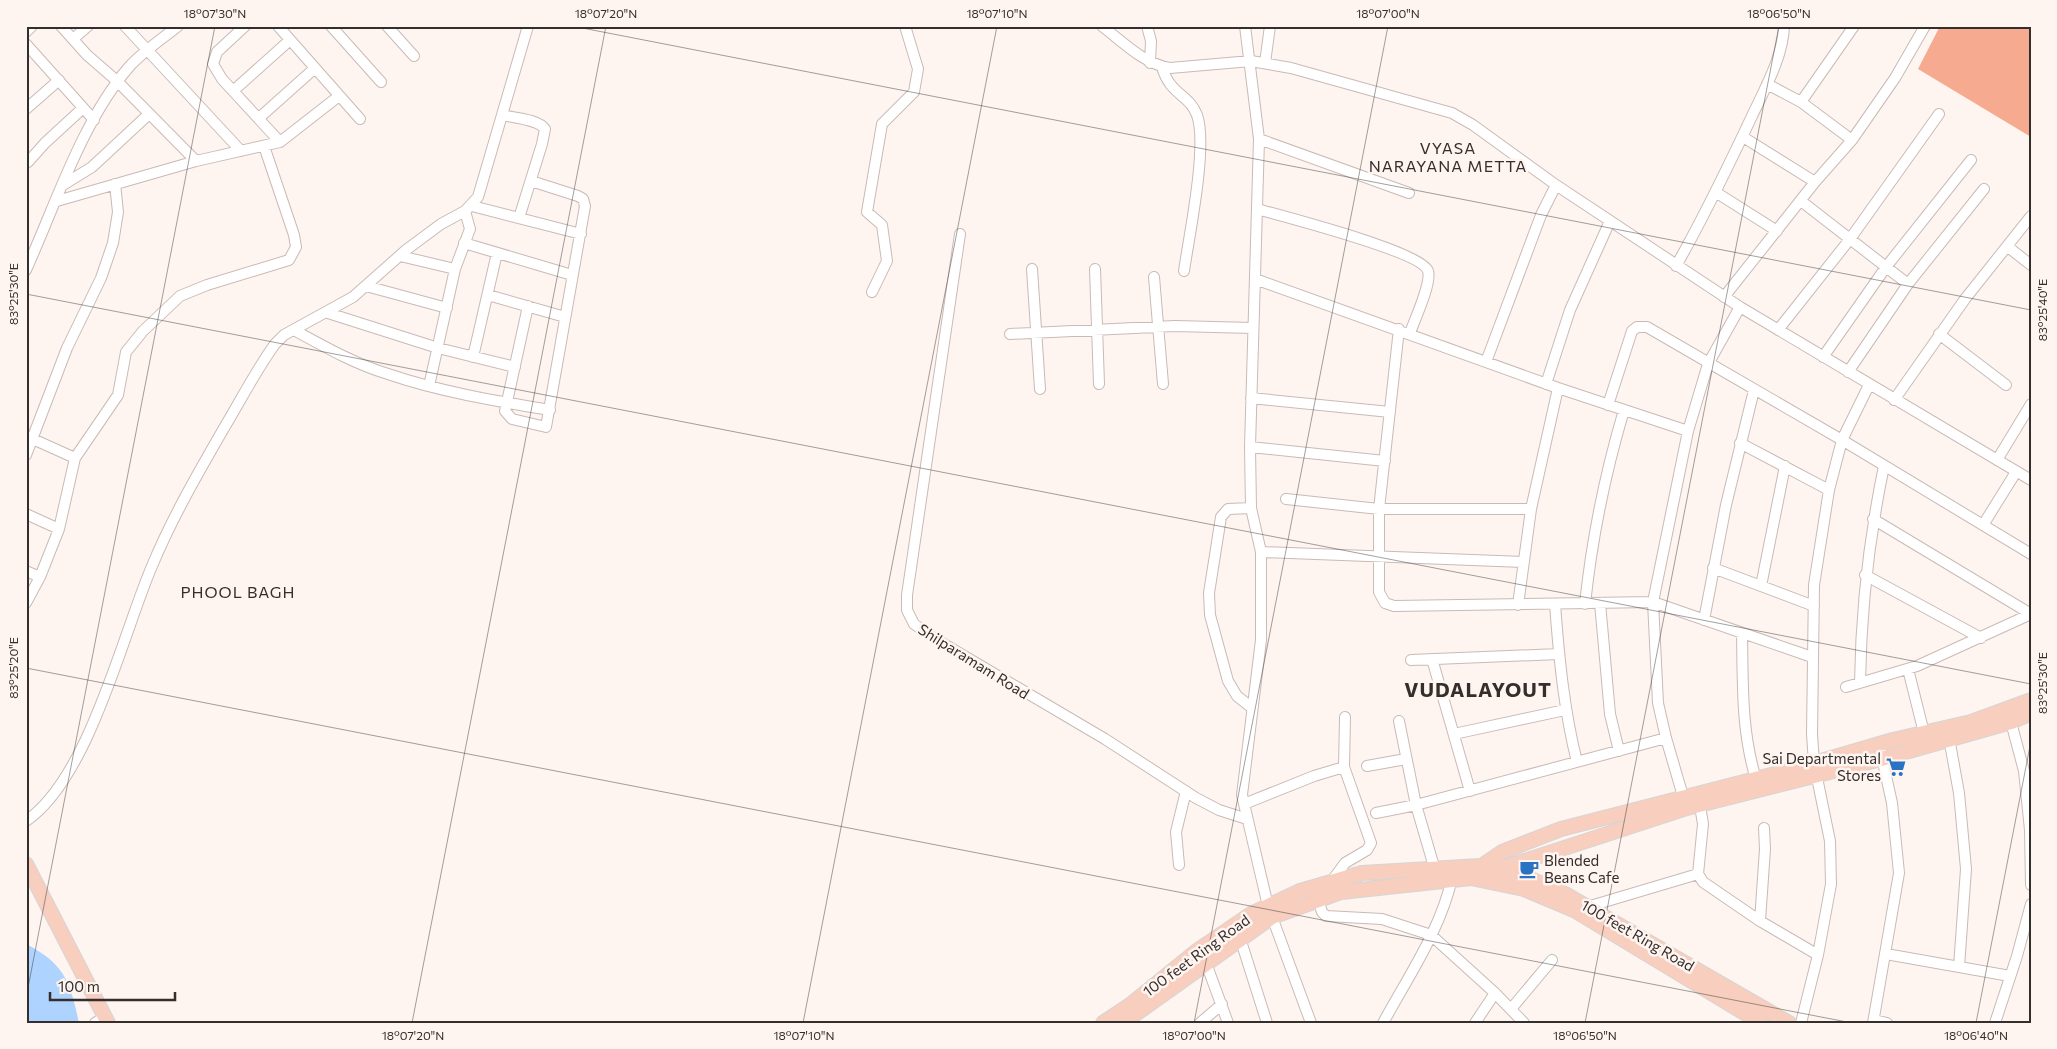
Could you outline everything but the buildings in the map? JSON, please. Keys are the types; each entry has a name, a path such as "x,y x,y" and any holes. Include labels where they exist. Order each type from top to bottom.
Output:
{"main road":[{"path":"1471,878 1480,866 1502,852 1561,829 1690,804 1815,769 1878,744 1971,722 2031,700"},
{"path":"1493,875 1690,804 1756,778 1881,759 1949,738 2011,722 2031,713"},
{"path":"26,864 103,1021"},
{"name":"100 feet Ring Road","path":"1123,1023 1206,964 1270,912 1300,891 1362,874 1480,866 1493,875 1574,910 1761,1023"},
{"name":"100 feet Ring Road","path":"1104,1023 1130,1005 1198,950 1250,914 1270,912 1341,892 1452,878 1493,875 1531,879 1566,894 1789,1023"}],"street":[{"path":"26,32 32,26"},
{"path":"61,26 196,161"},
{"path":"73,40 88,26"},
{"path":"125,26 242,151"},
{"path":"245,26 214,57 215,69 280,142"},
{"path":"278,26 360,119"},
{"path":"331,26 382,82"},
{"path":"387,26 414,56"},
{"path":"26,821 48,802 77,756 106,688 151,567 196,478 267,355 275,344 294,330 328,313 366,286 441,224 468,209 478,197 528,26"},
{"path":"872,292 887,261 882,225 867,212 876,165 878,137 882,124 914,92 918,69 905,26"},
{"path":"1102,26 1150,63 1162,67 1170,68 1251,61 1265,63 1291,68 1452,113 1473,125 1556,185 1724,297 2031,480"},
{"path":"1138,26 1148,29 1150,63"},
{"path":"1245,26 1251,61 1259,139 1250,447 1251,508 1260,552 1261,640 1242,795 1270,912 1311,1023"},
{"path":"1265,63 1270,26"},
{"path":"1676,266 1717,194 1767,84 1780,51 1784,26"},
{"path":"1801,102 1854,26"},
{"path":"26,270 94,120 117,81 130,65 175,27"},
{"path":"1724,297 1815,182 1852,140 1895,78 1922,27"},
{"path":"233,91 290,40"},
{"path":"26,44 30,56 59,80 94,120"},
{"path":"1162,67 1168,84 1194,110 1200,127 1197,186 1184,271"},
{"path":"259,118 315,68"},
{"path":"26,109 59,80"},
{"path":"1767,84 1801,102 1852,140"},
{"path":"57,200 196,161 280,142 339,96"},
{"path":"28,162 45,143 83,108"},
{"path":"64,185 92,167 150,114"},
{"path":"1778,330 1850,239 1939,114"},
{"path":"502,115 536,123 545,129 519,218"},
{"path":"1743,136 1815,182"},
{"path":"1259,139 1409,193"},
{"path":"26,603 40,577 59,529 75,458 118,395 126,352 143,331 180,296 207,285 282,263 293,255 296,247 294,235 264,146"},
{"path":"1822,357 1886,267 1971,160"},
{"path":"528,306 505,411 512,419 546,427 585,206 583,199 578,196 531,181"},
{"path":"26,455 29,437 67,348 101,278 113,243 118,212 115,184"},
{"path":"1486,362 1541,215 1556,185"},
{"path":"1848,372 1908,284 1984,189"},
{"path":"1717,194 1777,231"},
{"path":"1801,201 1908,284"},
{"path":"468,209 519,218 581,234"},
{"path":"429,386 455,269 470,229 468,209"},
{"path":"1257,209 1314,224 1393,251 1424,265 1428,270 1429,279 1410,333"},
{"path":"1894,400 1939,334 2031,216"},
{"path":"1546,384 1570,310 1610,221"},
{"name":"Shilparamam Road","path":"960,234 907,595 907,610 914,624 932,637 1105,739 1186,791 1219,810 1247,819"},
{"path":"464,243 572,275"},
{"path":"2008,247 2031,265"},
{"path":"474,357 497,253"},
{"path":"400,256 455,269"},
{"path":"1032,269 1040,389"},
{"path":"1095,269 1099,384"},
{"path":"1154,277 1163,384"},
{"path":"1255,279 1399,329 1546,384 1688,431"},
{"path":"366,286 447,308"},
{"path":"488,295 565,317"},
{"path":"1740,307 1708,364 1688,431 1668,516 1653,602 1658,703 1666,738 1690,804 1703,824 1698,874 1703,882 1760,921 1818,955"},
{"path":"328,313 438,348 515,367"},
{"path":"1010,334 1159,326 1253,328"},
{"path":"1608,405 1628,341 1637,327 1647,327 1842,440 2031,554"},
{"path":"1399,329 1379,509 1379,592 1389,605 1653,602 1812,657"},
{"path":"294,330 370,368 429,386 550,410"},
{"path":"1939,334 2006,385"},
{"path":"1801,1023 1818,955 1831,884 1830,841 1815,769 1812,734 1814,586 1830,490 1842,440 1869,385"},
{"path":"1518,605 1531,509 1558,388"},
{"path":"1704,620 1740,442 1754,390"},
{"path":"1251,398 1390,412"},
{"path":"1997,460 2031,404"},
{"path":"1585,604 1596,522 1609,459 1624,410"},
{"path":"29,437 75,458"},
{"path":"1740,442 1830,490"},
{"path":"1250,447 1385,462"},
{"path":"1762,586 1784,466"},
{"path":"1860,683 1866,575 1873,519 1884,466"},
{"path":"1983,525 2016,472"},
{"path":"1286,499 1379,509 1531,509"},
{"path":"1251,508 1228,509 1221,517 1209,593 1210,615 1228,681 1237,696 1252,708"},
{"path":"26,514 59,529"},
{"path":"1873,519 2031,614"},
{"path":"1260,552 1524,562"},
{"path":"1713,568 1814,606"},
{"path":"26,571 40,577"},
{"path":"1866,575 1981,638"},
{"path":"1600,603 1610,714 1619,751"},
{"path":"1555,604 1566,710 1578,762"},
{"path":"1846,687 1908,669 2031,614"},
{"path":"1742,633 1744,722 1748,753 1756,778"},
{"path":"1411,660 1559,654"},
{"path":"1432,659 1470,791"},
{"path":"1908,669 1924,733"},
{"path":"1454,734 1566,710"},
{"path":"1331,882 1345,863 1367,850 1371,843 1344,768 1345,717"},
{"path":"1399,721 1416,806 1435,870"},
{"path":"2011,722 2028,784 2031,885"},
{"path":"1376,813 1416,806 1666,738"},
{"path":"1949,738 1958,793 1966,869 1959,967"},
{"path":"1878,744 1892,803 1899,873 1873,1021 1887,1023"},
{"path":"1367,766 1406,759"},
{"path":"1244,804 1314,776 1344,768"},
{"path":"1179,865 1176,832 1186,791"},
{"path":"1760,921 1765,866 1764,828"},
{"path":"1587,906 1698,874"},
{"path":"1383,1023 1431,935 1449,894 1452,878"},
{"path":"1318,900 1322,912 1326,916 1382,919 1431,935 1495,993 1524,1023"},
{"path":"1995,1023 2030,909"},
{"path":"1240,938 1267,1023"},
{"path":"1886,954 2010,976"},
{"path":"1510,1009 1552,960"},
{"path":"1206,964 1228,1023"},
{"path":"1475,1023 1495,993"},
{"path":"1200,1023 1222,1004"}],"shaded area":[{"path":"1940,26 2031,26 2031,137 1918,69"}],"water":[{"path":"26,944 39,951 58,967 69,985 79,1023 26,1023"}],"place":[{"name":"Sai Departmental Stores","path":"1896,767"},
{"name":"Blended Beans Cafe","path":"1529,869"}],"district":[{"name":"VYASA NARAYANA METTA","path":"1448,156"},
{"name":"PHOOL BAGH","path":"238,591"},
{"name":"VUDALAYOUT","path":"1478,689"}]}
